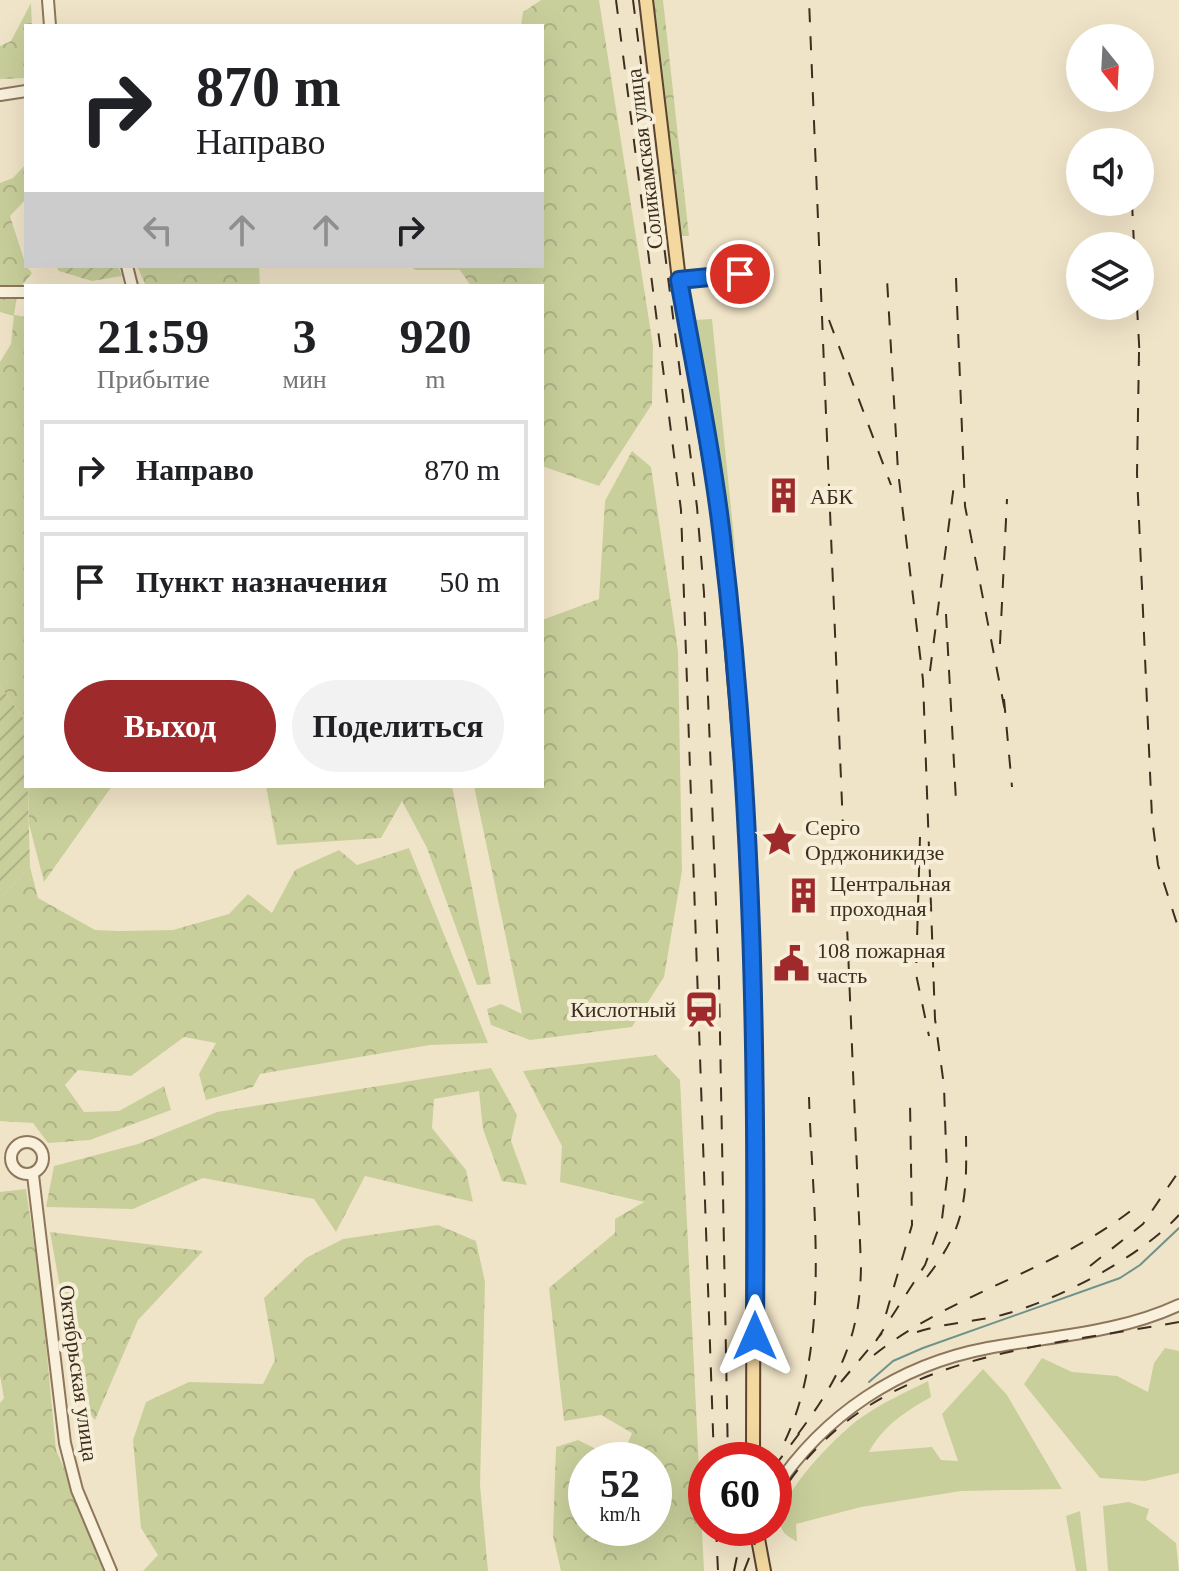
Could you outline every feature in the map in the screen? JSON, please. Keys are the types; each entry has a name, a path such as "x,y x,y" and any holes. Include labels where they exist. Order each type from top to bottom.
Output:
{"main road":[{"name":"Соликамская улица","path":"646,0 679,280 722,532 748,854 754,970 756,1153 753,1442"},
{"path":"759,1546 764,1571"}],"street":[{"path":"48,0 50,24"},
{"path":"0,95 24,91"},
{"path":"679,280 740,274"},
{"path":"0,292 24,292"},
{"name":"Октябрьская улица","path":"33,1175 65,1443 77,1490 111,1571"},
{"path":"792,1469 833,1420 860,1399 911,1372 971,1351 1098,1330 1179,1305"}],"green space":[{"path":"541,0 599,0 653,346 652,404 599,486 544,467 544,284 470,284 460,270 412,268 544,268 544,24 521,24 523,12"},
{"path":"652,0 663,0 689,236 679,236"},
{"path":"31,3 32,24 24,24 24,78 0,79 0,46 11,41"},
{"path":"24,166 24,201 10,216 24,268 32,273 18,290 14,315 24,317 24,719 0,686 0,362 11,344 14,316 0,312 0,183 13,178"},
{"path":"57,268 119,268 122,276 92,281"},
{"path":"138,268 259,268 260,284 145,284"},
{"path":"688,302 692,302 695,320 712,319 736,558"},
{"path":"632,451 651,467 678,651 682,871 664,977 632,1027 530,1040 491,1025 487,1009 501,1004 522,1014 474,788 544,788 544,619 599,599 605,501"},
{"path":"0,686 24,719 24,788 28,788 30,867 0,898"},
{"path":"28,788 111,788 44,882 29,824"},
{"path":"266,788 452,788 491,984 477,985 427,848 402,801 381,838 277,845"},
{"path":"409,848 488,1043 430,1045 260,1074 253,1087 206,1100 199,1074 216,1043 184,1037 131,1076 78,1070 65,1085 84,1112 119,1111 164,1086 171,1110 90,1140 48,1143 33,1123 0,1121 0,898 30,867 38,898 95,930 173,930 229,914 248,894 272,913 295,870 339,850 357,865"},
{"path":"656,1055 680,1080 698,1442 688,1442 688,1546 703,1546 704,1571 561,1571 553,1536 556,1447 568,1443 568,1546 672,1546 672,1442 628,1442 632,1433 601,1415 564,1421 549,1288 615,1233 615,1219 644,1202 560,1182 562,1146 523,1071"},
{"path":"491,1068 517,1115 511,1141 527,1185 502,1181 483,1129 479,1091 434,1099 432,1128 466,1170 473,1202 365,1176 336,1232 314,1199 203,1178 133,1209 46,1207 54,1166 138,1144 217,1112"},
{"path":"26,1189 41,1291 56,1450 109,1571 0,1571 0,1403 4,1398 0,1376 0,1192"},
{"path":"438,1225 476,1241 485,1282 480,1485 488,1571 143,1571 158,1555 141,1528 133,1440 146,1402 189,1382 263,1384 275,1360 264,1298 306,1258 343,1239"},
{"path":"50,1232 203,1251 138,1320 95,1420 81,1404"},
{"path":"1165,1348 1179,1351 1179,1473 1145,1481 1100,1478 1024,1384 1042,1358 1072,1372 1117,1376 1148,1392 1154,1363"},
{"path":"983,1369 1007,1395 1062,1489 961,1491 861,1507 796,1524 797,1542 792,1538 792,1492 823,1452 862,1417 928,1381 931,1397 896,1420 881,1434 869,1452 932,1447 941,1460 958,1461 942,1414"},
{"path":"1129,1502 1149,1509 1146,1519 1176,1543 1179,1571 1108,1571 1103,1506"},
{"path":"1080,1511 1087,1571 1076,1571 1066,1516"}],"waterway":[{"path":"869,1382 893,1361 923,1348 1120,1278 1140,1265 1179,1228"}],"railway":[{"path":"616,0 681,510 713,1442"},
{"path":"633,0 697,507 704,593 719,981 728,1442"},
{"path":"798,1434 825,1394 845,1356 857,1314 861,1266 809,0"},
{"path":"1133,216 1133,232"},
{"path":"956,278 965,506 1005,711"},
{"path":"876,1341 925,1265 942,1219 947,1178 944,1086 935,1019 923,680 898,471 887,279"},
{"path":"829,320 891,485"},
{"path":"1138,320 1140,362"},
{"path":"1139,352 1137,474 1152,818 1158,865 1179,930"},
{"path":"930,671 955,477"},
{"path":"1000,644 1007,499"},
{"path":"946,614 956,801"},
{"path":"1004,699 1012,787"},
{"path":"920,837 916,974 929,1036"},
{"path":"785,1441 800,1402 814,1317 815,1227 809,1097"},
{"path":"886,1314 912,1225 910,1102"},
{"path":"927,1277 950,1242 962,1211 966,1136"},
{"path":"1090,1266 1143,1224 1179,1171"},
{"path":"874,1355 938,1314 1075,1247 1138,1205"},
{"path":"917,1332 1002,1315 1072,1288 1143,1246 1179,1215"},
{"path":"792,1480 810,1455 853,1417 900,1388 952,1367 1007,1352 1179,1322"},
{"path":"841,1382 882,1333"},
{"path":"792,1443 805,1426"},
{"path":"717,1546 718,1571"},
{"path":"734,1571 739,1546"},
{"path":"744,1571 754,1546"}],"place":[{"name":"АБК","path":"784,496"},
{"name":"Серго Орджоникидзе","path":"779,840"},
{"name":"Центральная проходная","path":"804,896"},
{"name":"108 пожарная часть","path":"791,963"},
{"name":"Кислотный","path":"702,1009"}],"route":[{"path":"740,274 679,280 722,532 745,810 754,970 755,1336"}]}
